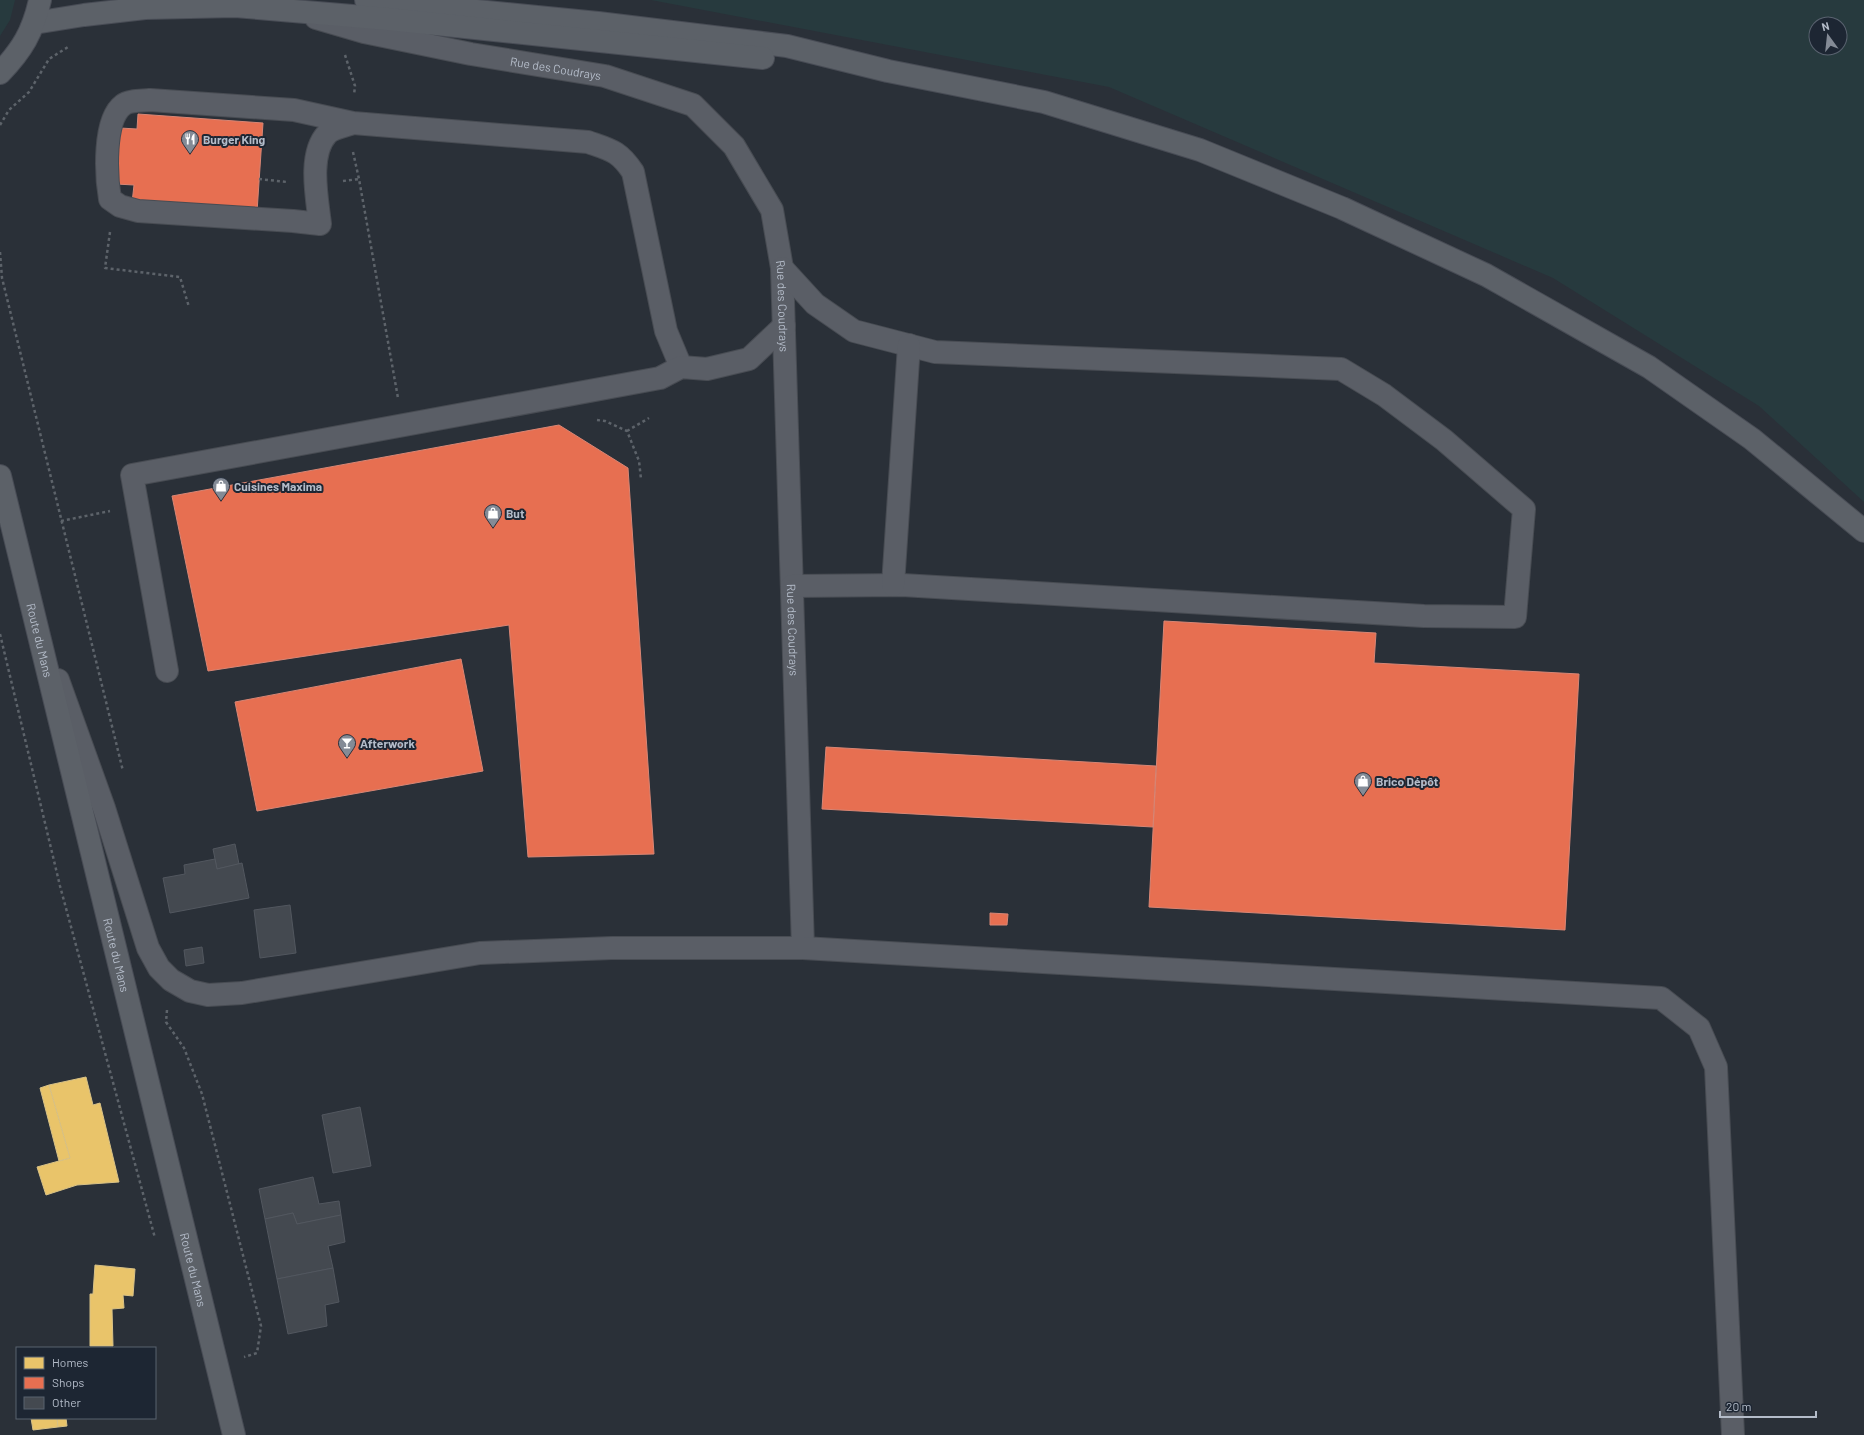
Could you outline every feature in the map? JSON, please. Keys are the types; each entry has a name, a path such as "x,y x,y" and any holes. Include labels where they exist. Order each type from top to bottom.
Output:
{"main road":[{"path":"0,73 16,56 34,24 40,0"},
{"path":"366,0 598,23 787,46 888,71 1044,102 1200,150 1342,208 1479,271 1649,367 1752,439 1864,531"},
{"path":"34,24 84,15 145,8 235,6 888,71"},
{"name":"Route du Mans","path":"0,476 36,618 234,1435"}],"street":[{"name":"Rue des Coudrays","path":"292,11 372,34 471,54 605,76 693,105 734,146 772,210 782,268 803,948"},
{"path":"353,123 328,133 317,149 315,185 320,224 138,211 120,206 110,199 108,187 109,133 114,116 124,104 150,100 294,110 353,123 588,142 610,149 624,159 633,172 666,331 681,367"},
{"path":"782,268 815,304 854,331 935,352 1341,369 1384,395 1444,440 1524,509 1515,617 1416,616 893,585 792,586"},
{"path":"167,671 132,475 660,378 681,367 707,369 749,359 784,326"},
{"path":"893,585 909,345"},
{"path":"36,618 104,808 148,948 159,968 171,980 190,991 208,995 242,993 480,953 612,948 803,948 1661,998 1699,1028 1716,1067 1733,1435"}],"path":[{"path":"0,125 9,110 29,92 50,59 73,44"},
{"path":"345,53 355,86 353,150 403,426"},
{"path":"114,202 105,268 180,277 189,307"},
{"path":"0,252 2,278 124,779"},
{"path":"627,431 649,418"},
{"path":"0,634 60,886 156,1242"},
{"path":"171,980 166,1022 184,1048 202,1094 261,1326 257,1352 217,1366"}],"green space":[{"path":"0,0 15,0 10,20 0,36"},
{"path":"651,0 1864,0 1864,502 1759,406 1553,278 1109,87"}],"building: Homes":[{"path":"86,1077 93,1105 100,1103 119,1182 77,1185 46,1195 37,1167 70,1158 49,1085"},
{"path":"49,1085 70,1158 59,1161 40,1088"},
{"path":"95,1265 135,1269 133,1296 123,1295 124,1308 112,1309 113,1346 90,1346 90,1294 93,1294"},
{"path":"31,1419 57,1419 58,1427 33,1430"},
{"path":"57,1419 66,1419 67,1426 58,1427"}],"building: Shops":[{"name":"Burger King","path":"138,114 263,123 257,212 132,203 134,185 116,184 120,128 137,129"},
{"path":"559,425 628,468 654,854 528,857 509,625 208,671 172,496"},
{"name":"Brico Dépôt","path":"1164,621 1376,633 1374,663 1579,674 1565,930 1149,907"},
{"path":"461,659 483,771 257,811 235,702"},
{"path":"826,747 1156,766 1153,827 822,809"},
{"path":"990,913 1008,914 1007,925 990,925"}],"building: Other":[{"path":"235,844 239,864 217,869 213,849"},
{"path":"215,859 217,869 242,863 249,898 170,913 163,878 185,874 184,865"},
{"path":"290,905 296,953 260,958 254,910"},
{"path":"202,947 204,963 186,966 184,950"},
{"path":"360,1107 371,1166 333,1173 322,1115"},
{"path":"313,1177 319,1204 339,1201 341,1215 297,1224 293,1213 265,1219 259,1189"},
{"path":"293,1213 297,1224 341,1215 345,1242 328,1246 333,1268 277,1279 265,1219"},
{"path":"333,1268 339,1302 325,1305 327,1326 288,1334 277,1279"}],"place":[{"name":"Burger King","path":"190,154"},
{"name":"Cuisines Maxima","path":"221,501"},
{"name":"But","path":"493,528"},
{"name":"Afterwork","path":"347,758"},
{"name":"Brico Dépôt","path":"1363,796"}]}
